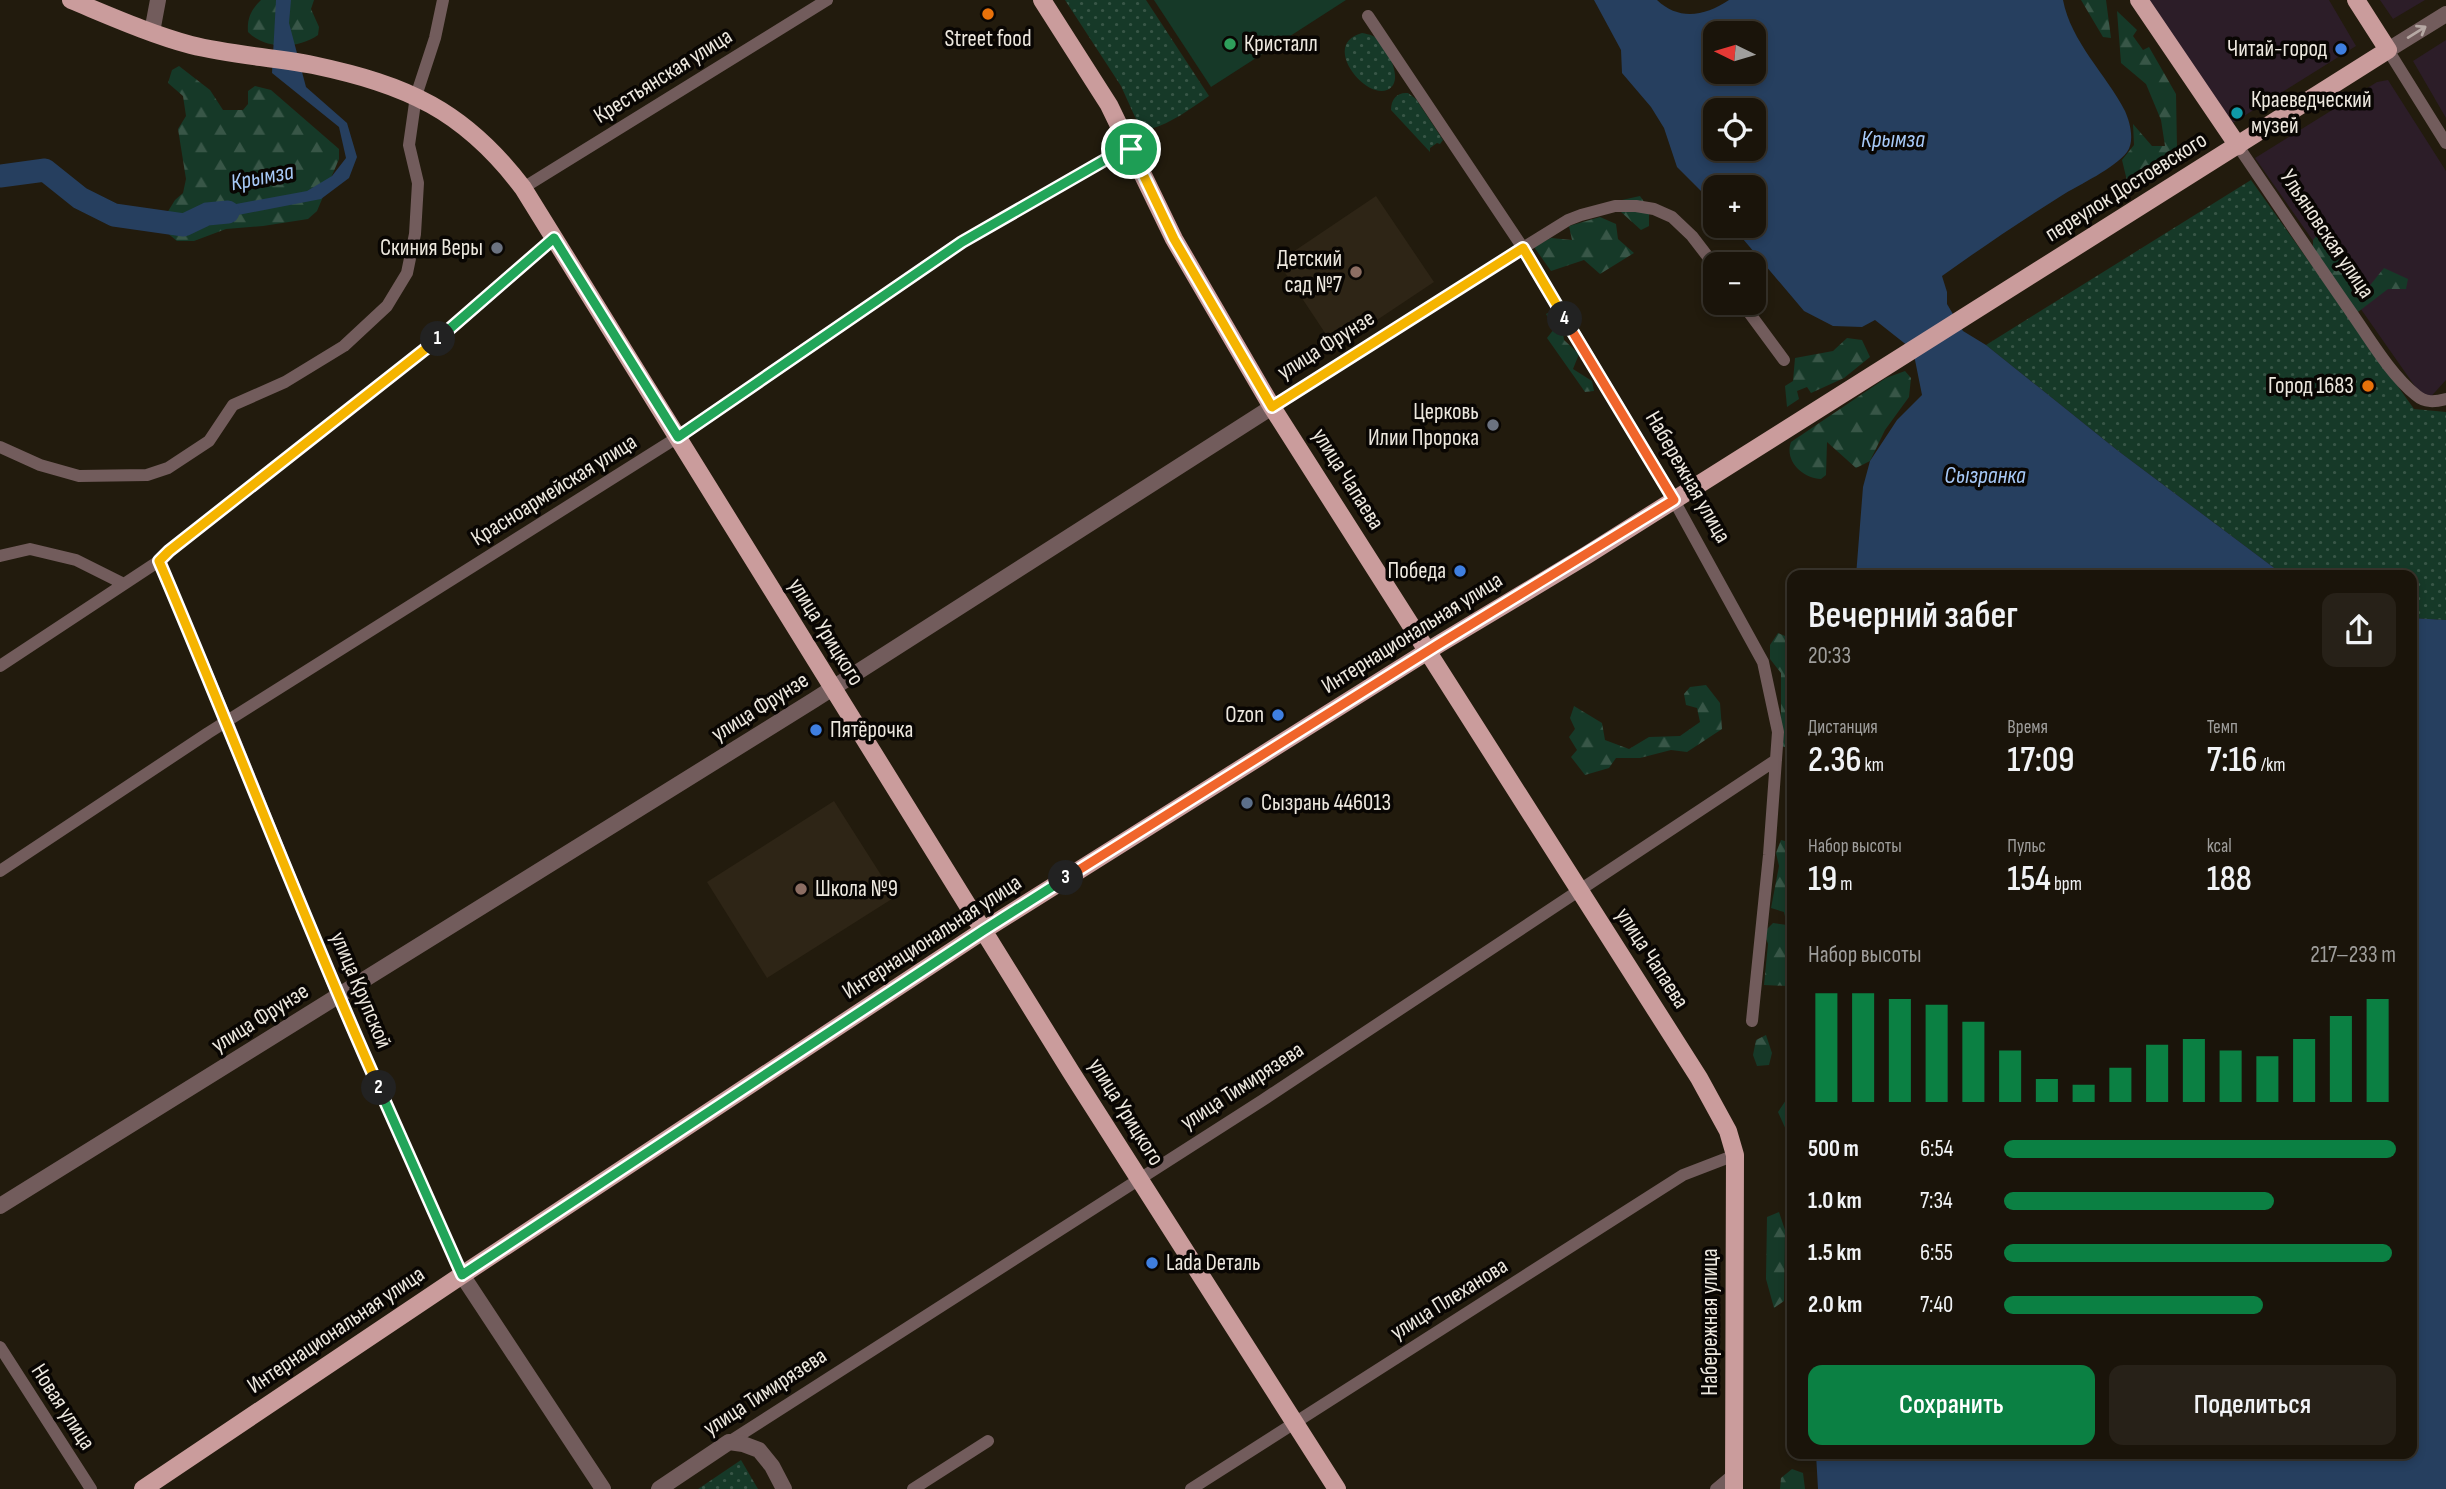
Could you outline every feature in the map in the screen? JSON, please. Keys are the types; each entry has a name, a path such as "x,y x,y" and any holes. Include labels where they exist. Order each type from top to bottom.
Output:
{"main road":[{"name":"улица Урицкого","path":"71,0 190,45 312,65 385,84 444,111 499,157 523,188 1139,1180 1337,1489"},
{"name":"улица Чапаева","path":"1042,0 1109,105 1174,239 1272,407 1713,1101 1728,1131 1735,1156"},
{"name":"Ульяновская улица","path":"2138,0 2238,146"},
{"path":"2357,0 2388,50"},
{"name":"переулок Достоевского","path":"1903,356 2388,50"},
{"name":"Интернациональная улица","path":"143,1489 984,930 1903,356"},
{"name":"Набережная улица","path":"1734,1481 1735,1156"}],"street":[{"path":"152,32 158,0"},
{"path":"0,447 40,465 79,476 147,475 168,468 209,441 233,405 285,382 344,346 387,306 407,273 415,234 418,183 409,145 416,96 435,38 443,0"},
{"name":"Крестьянская улица","path":"523,188 827,0"},
{"name":"переулок Достоевского","path":"2388,50 2446,14"},
{"name":"Набережная улица","path":"1368,16 1523,248 1674,500 1763,662 1778,732 1752,1021"},
{"path":"2388,50 2446,143"},
{"name":"Ульяновская улица","path":"2238,146 2385,360 2416,395 2425,401 2446,399"},
{"name":"Красноармейская улица","path":"0,871 228,721 678,437 962,242 1117,153 1131,149"},
{"name":"улица Фрунзе","path":"0,1206 832,688 1568,220 1615,206 1654,209 1672,217 1704,252"},
{"path":"0,666 159,561 447,332 554,238"},
{"path":"1751,315 1784,360"},
{"path":"0,555 30,549 76,560 124,584"},
{"name":"улица Крупской","path":"159,561 228,721 338,996 462,1275 603,1489"},
{"name":"улица Тимирязева","path":"659,1489 1478,960 1776,760"},
{"name":"улица Плеханова","path":"1191,1489 1683,1175 1735,1156"},
{"name":"Новая улица","path":"0,1347 91,1489"},
{"path":"912,1489 988,1441"},
{"path":"729,1443 743,1444 759,1450 772,1466 784,1489"},
{"path":"1716,1489 1734,1481"}],"shaded area":[{"path":"2148,0 2329,0 2356,46 2228,126"},
{"path":"2380,0 2425,0 2393,19"},
{"path":"2446,40 2446,118 2413,61"},
{"path":"2388,80 2446,171 2446,380 2426,402 2255,158 2377,82"},
{"name":"Детский сад №7","path":"1376,196 1434,282 1335,348 1278,262"},
{"name":"Школа №9","path":"834,801 895,897 767,978 707,882"}],"green space":[{"path":"261,0 314,0 311,9 319,27 318,35 301,43 282,46 255,38 248,32 248,22 252,11"},
{"path":"1065,0 1146,0 1209,96 1166,123 1150,129 1141,125 1121,86"},
{"name":"Кристалл","path":"1154,0 1346,0 1211,87"},
{"path":"2081,0 2106,0 2111,38 2103,37"},
{"path":"2117,11 2137,30 2133,36 2143,50 2149,47 2176,94 2177,148 2164,169 2130,193 2122,160 2134,145 2133,124 2152,146 2165,146 2161,120 2146,84 2121,63"},
{"path":"1362,33 1372,35 1378,40 1392,62 1395,79 1393,86 1387,90 1378,91 1368,86 1350,69 1345,48 1350,39"},
{"path":"179,66 210,90 223,110 243,110 248,104 248,91 255,86 271,90 339,149 339,159 317,211 308,219 226,229 194,241 177,241 166,232 167,213 183,193 186,179 178,129 186,116 183,96 168,83 172,70"},
{"path":"1408,93 1416,99 1443,140 1430,148 1430,152 1391,110 1395,97"},
{"path":"2251,180 2414,409 2446,412 2446,620 2417,618 2417,570 2277,570 2117,450 1986,345"},
{"path":"1640,196 1649,209 1649,226 1641,230 1621,212 1622,200"},
{"path":"1600,217 1616,224 1618,239 1634,253 1600,274 1584,260 1551,271 1534,247 1551,238 1572,240 1569,226"},
{"path":"2318,234 2334,241 2359,282 2367,289 2384,268 2408,279 2406,289 2388,289 2354,315 2313,252 2313,240"},
{"path":"1553,310 1562,326 1564,340 1579,354 1573,369 1592,381 1594,391 1585,392 1547,338 1554,329 1546,314"},
{"path":"1847,338 1862,340 1870,357 1844,378 1811,393 1807,387 1797,391 1799,399 1787,407 1785,386 1793,381 1795,358 1833,351"},
{"path":"1905,371 1911,378 1909,397 1885,430 1870,461 1856,468 1827,442 1826,475 1821,479 1814,478 1797,467 1790,456 1791,442 1886,378"},
{"path":"1778,633 1787,637 1787,748 1781,746 1781,673 1770,659 1770,645"},
{"path":"1706,685 1720,703 1722,729 1687,752 1671,750 1640,758 1616,758 1609,768 1585,775 1571,757 1577,750 1569,737 1575,729 1570,718 1574,706 1602,723 1605,740 1629,749 1649,737 1680,736 1700,722 1697,708 1686,705 1684,694 1690,687"},
{"path":"1781,840 1787,842 1787,925 1784,912 1771,908 1779,866 1776,853"},
{"path":"1773,923 1787,925 1787,986 1764,985 1768,944 1764,932"},
{"path":"1766,1035 1772,1053 1769,1065 1757,1066 1753,1055 1756,1040"},
{"path":"1787,1098 1787,1132 1778,1112"},
{"path":"1779,1212 1785,1230 1784,1301 1774,1308 1766,1279 1767,1217"},
{"path":"741,1460 758,1489 698,1489"},
{"path":"1792,1469 1803,1473 1805,1489 1780,1489 1781,1478"}],"water":[{"name":"Крымза","path":"276,0 291,0 289,23 306,87 347,123 357,157 349,178 321,199 202,225 198,215 236,204 307,191 332,176 346,158 339,127 272,73"},
{"name":"Крымза","path":"1594,0 1657,0 1674,11 1692,14 1711,10 1729,0 2063,0 2073,30 2125,111 2131,132 2129,148 2105,170 2031,215 1942,276 1947,292 1947,304 1963,331 1986,345 2117,450 2277,570 1856,570 1863,487 1870,461 1897,420 1922,395 1913,350 1875,320 1862,327 1833,326 1804,311 1766,266 1766,252 1754,252 1742,238 1766,238 1766,175 1703,175 1703,193 1677,167 1664,128 1651,107 1622,73 1621,50"},
{"path":"2417,618 2446,620 2446,1489 1818,1489 1816,1459 2417,1459"}],"waterway":[{"name":"Крымза","path":"0,176 45,170 80,198 114,215 184,225 207,214 228,212"}],"place":[{"name":"Street food","path":"988,14"},
{"name":"Кристалл","path":"1230,44"},
{"name":"Читай-город","path":"2341,49"},
{"name":"Краеведческий музей","path":"2237,113"},
{"name":"Скиния Веры","path":"497,248"},
{"name":"Детский сад №7","path":"1356,272"},
{"name":"Город 1683","path":"2368,386"},
{"name":"Церковь Илии Пророка","path":"1493,425"},
{"name":"Победа","path":"1460,571"},
{"name":"Ozon","path":"1278,715"},
{"name":"Пятёрочка","path":"816,730"},
{"name":"Сызрань 446013","path":"1247,803"},
{"name":"Школа №9","path":"801,889"},
{"name":"Lada Dеталь","path":"1152,1263"}],"route":[{"path":"1131,149 1174,239 1272,407 1523,248 1674,500 984,930 462,1275 338,996 228,721 159,561 447,332 554,238 678,437 962,242 1117,153 1131,149"}],"water label":[{"name":"Сызранка","path":"1985,475"}]}
